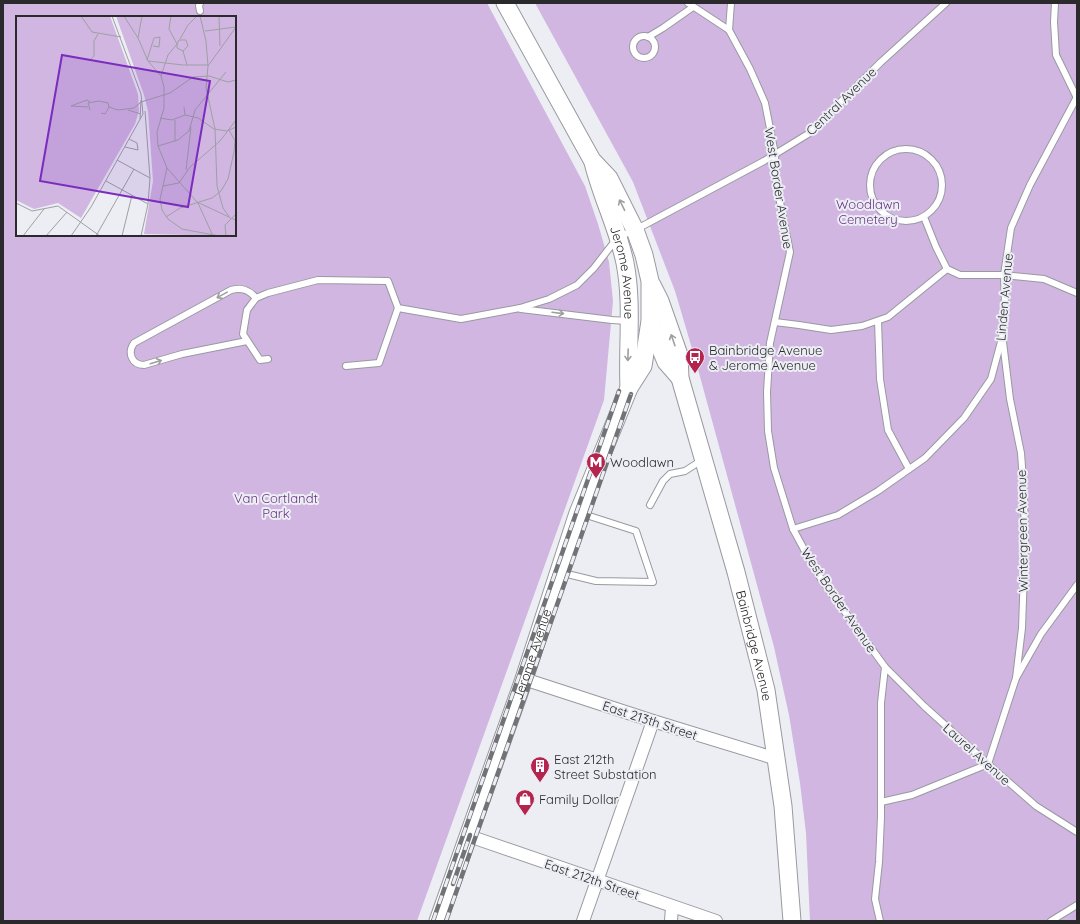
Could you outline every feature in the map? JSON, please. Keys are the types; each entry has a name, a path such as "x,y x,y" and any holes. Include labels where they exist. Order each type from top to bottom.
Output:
{"main road":[{"name":"Jerome Avenue","path":"438,921 524,679 578,513 629,388 643,366 650,321 650,281 644,255 635,230 609,178 592,160 505,3"},
{"name":"Jerome Avenue","path":"592,160 598,184 618,237 625,262 629,285 629,388"},
{"name":"Bainbridge Avenue","path":"650,281 660,301 679,355 680,378 736,572 764,683 777,759 788,852 792,921"},
{"path":"630,321 650,321"},
{"name":"Bainbridge Avenue","path":"650,321 666,362 680,378"}],"street":[{"name":"East 213th Street","path":"524,679 777,759"},
{"path":"583,921 653,721"},
{"name":"East 212th Street","path":"468,836 716,921"},
{"path":"671,921 672,907"}],"lane":[{"path":"200,3 200,11"},
{"path":"729,30 731,3"},
{"name":"Central Avenue","path":"618,237 635,230 775,154 808,134 886,57 946,3"},
{"path":"1055,3 1054,22 1056,55 1077,97"},
{"path":"648,37 663,28 690,5"},
{"name":"West Border Avenue","path":"690,5 729,30 750,69 765,103 775,154 776,182 790,252 770,343 767,385 768,432 774,468 793,529 806,553 821,579 885,667"},
{"name":"Linden Avenue","path":"793,529 838,515 878,491 925,458 964,418 991,378 1002,338 1005,303 1004,275 1011,228 1030,184 1077,97"},
{"path":"908,149 928,156 936,166 941,177 942,190 938,202 931,212 924,217 912,221 899,221 888,217 878,208 872,198 870,190 870,177 884,156 895,151 908,149"},
{"path":"924,217 936,247 948,269 960,275 1004,275 1044,279 1077,293"},
{"path":"398,308 461,319 520,308 549,299 577,285 594,268 618,237"},
{"path":"774,322 799,324 831,330 862,326 888,317 948,269"},
{"path":"268,359 260,360 243,334 247,310 256,298 268,293 318,280 388,281 398,308 379,363 346,366"},
{"path":"247,341 188,352 144,365 135,363 130,354 131,347 134,343 231,290 241,288 256,298"},
{"path":"520,308 630,321"},
{"path":"878,321 880,379 888,430 909,469"},
{"name":"Wintergreen Avenue","path":"1002,338 1010,399 1021,453 1024,494 1025,543 1022,628 1016,678"},
{"path":"650,505 662,481 670,474 685,471 704,459"},
{"path":"559,572 596,581 653,582 636,531 578,513"},
{"path":"881,802 912,795 988,764 1016,678 1041,634 1077,585"},
{"path":"880,921 875,899 879,862 881,802 881,703 885,667"},
{"name":"Laurel Avenue","path":"885,667 924,706 1036,806 1077,832"},
{"path":"1051,921 1077,906"}],"green space":[{"name":"Van Cortlandt Park","path":"3,3 487,3 585,186 609,262 613,301 604,400 417,921 3,921"},
{"name":"Woodlawn Cemetery","path":"535,3 1077,3 1077,921 810,921 806,833 789,715 774,647 696,362 675,291 633,182"}],"railway":[{"path":"433,921 619,391"},
{"path":"446,921 631,394"},
{"path":"453,884 470,835"}],"place":[{"name":"Bainbridge Avenue & Jerome Avenue","path":"695,374"},
{"name":"Woodlawn","path":"596,479"},
{"name":"East 212th Street Substation","path":"540,783"},
{"name":"Family Dollar","path":"525,816"}]}
